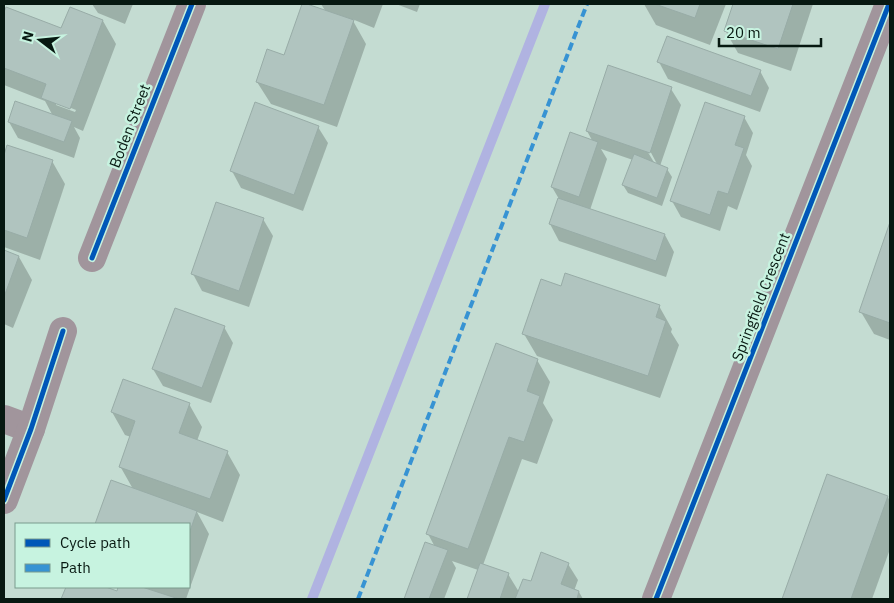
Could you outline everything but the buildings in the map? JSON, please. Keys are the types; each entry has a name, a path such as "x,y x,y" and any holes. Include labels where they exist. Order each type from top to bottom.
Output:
{"street":[{"name":"Boden Street","path":"92,258 192,4"},
{"name":"Springfield Crescent","path":"656,599 889,4"},
{"path":"4,500 31,429 63,331"},
{"path":"4,419 31,429"}],"waterway":[{"path":"312,599 545,4"}],"marked path":[{"path":"358,599 587,4"}],"cycle path":[{"path":"92,258 192,4"},
{"path":"656,599 889,4"},
{"path":"4,500 31,429 63,331"}]}
